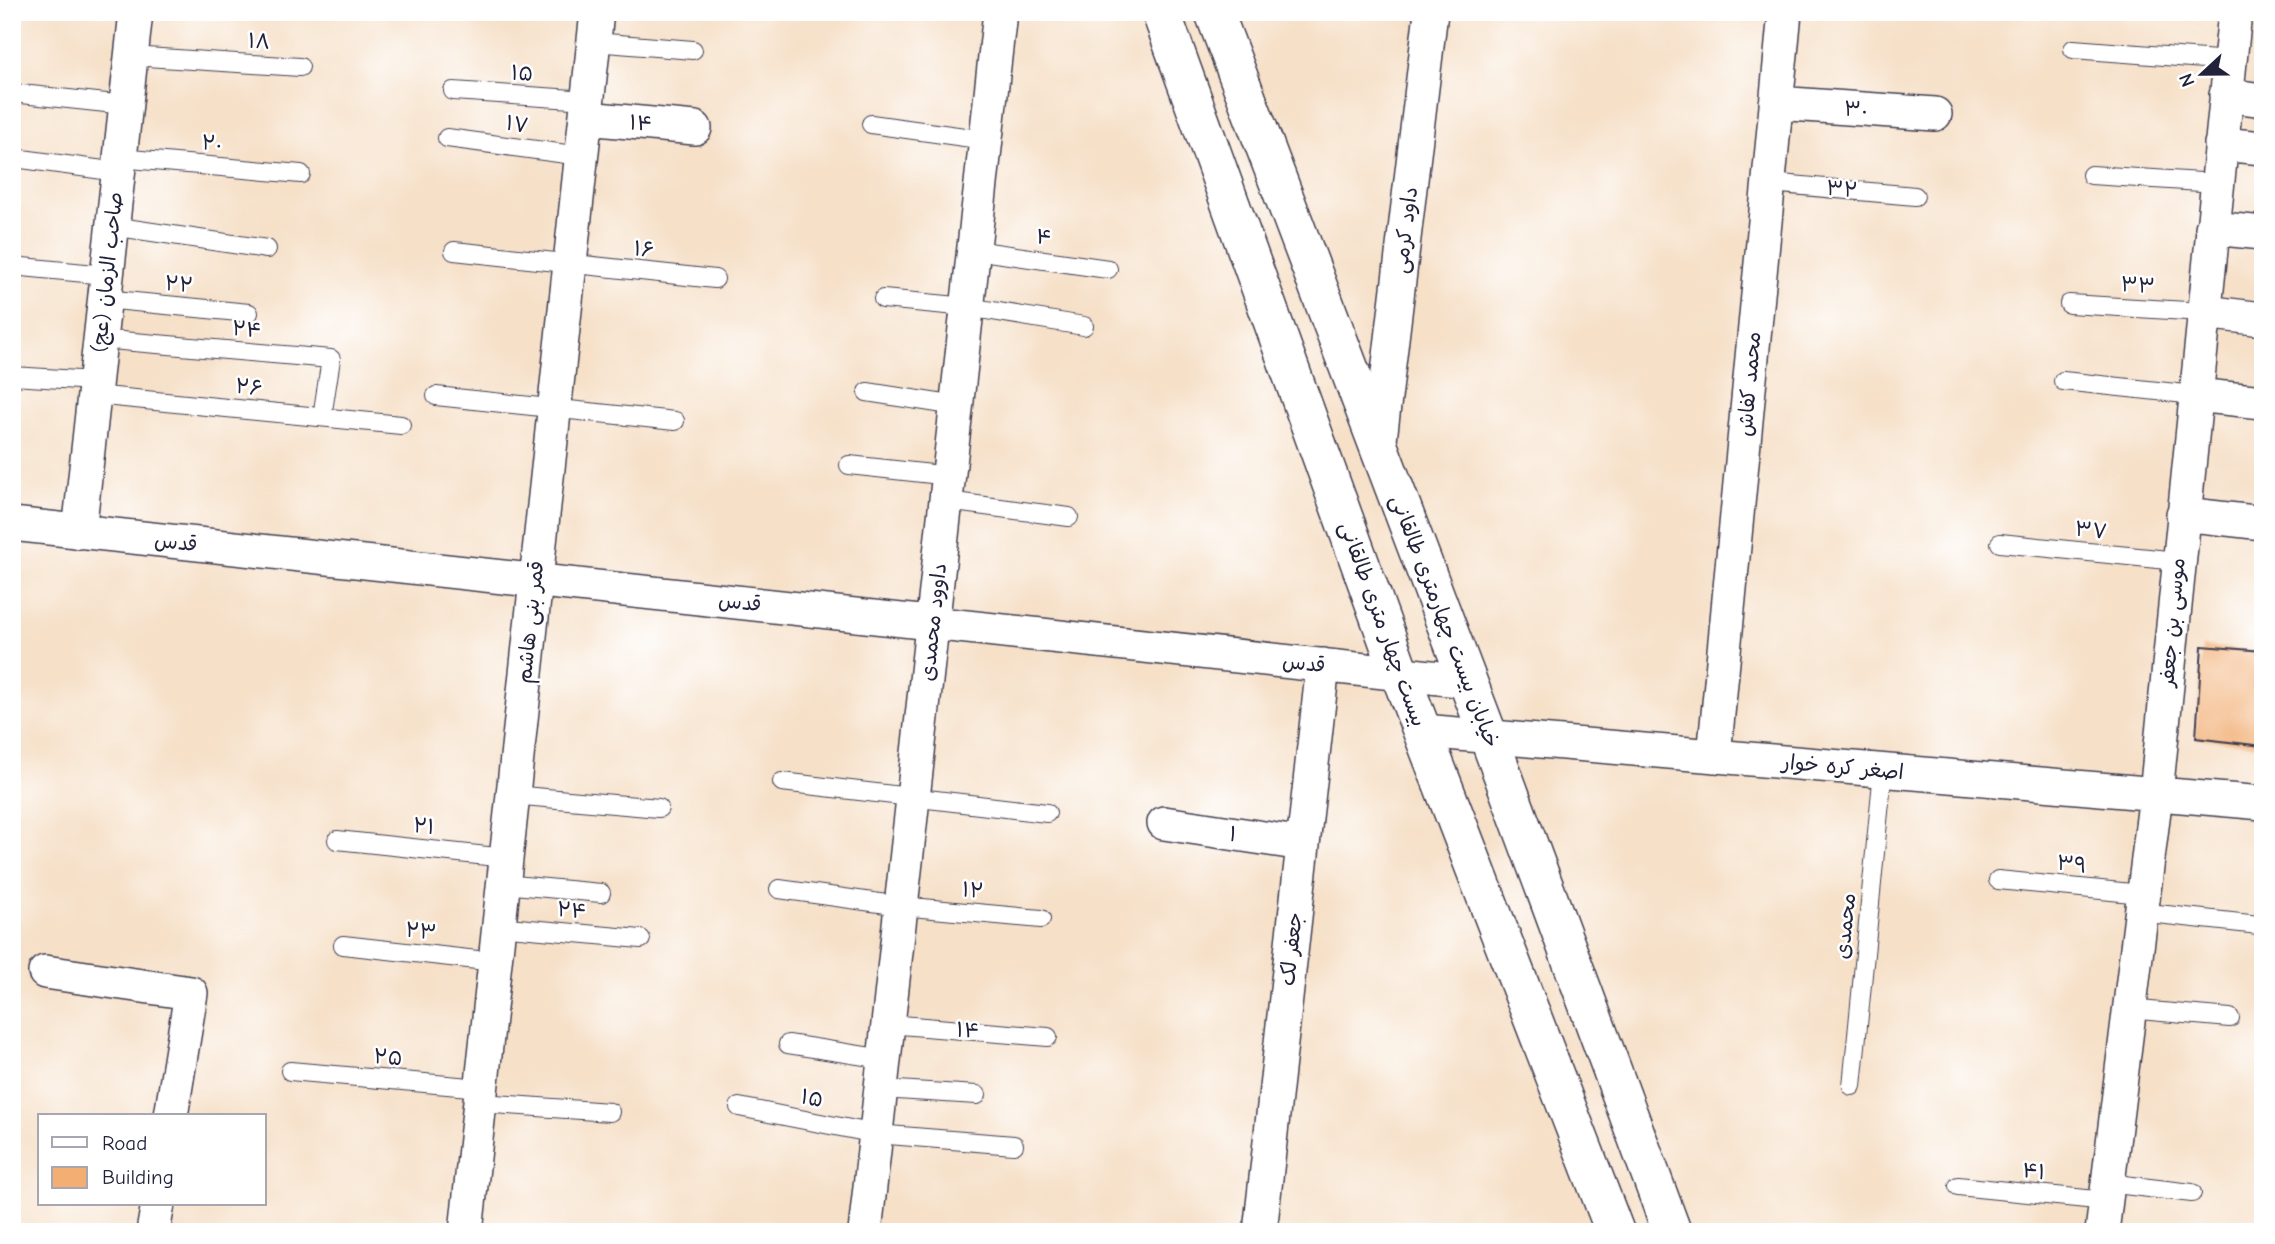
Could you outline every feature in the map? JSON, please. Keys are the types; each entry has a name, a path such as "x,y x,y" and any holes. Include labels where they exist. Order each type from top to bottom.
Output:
{"main road":[{"name":"بیست چهار متری طالقانی","path":"1160,12 1400,674 1615,1232"},
{"name":"خیابان بیست چهارمتری طالقانی","path":"1214,12 1488,734 1672,1232"}],"street":[{"name":"صاحب الزمان (عج)","path":"79,531 135,12"},
{"name":"داوود محمدی","path":"865,1232 1000,12"},
{"name":"داود کرمی","path":"1379,448 1432,12"},
{"name":"محمد کفاش","path":"1714,756 1785,12"},
{"name":"موسی بن جعفر","path":"2105,1205 2155,794 2235,12"},
{"name":"قمر بنی هاشم","path":"466,1232 534,580 596,27"},
{"path":"2226,95 2263,100"},
{"name":"۳۰","path":"1776,103 1935,114"},
{"name":"۱۴","path":"587,109 695,128"},
{"path":"2221,144 2263,148"},
{"path":"2213,228 2263,233"},
{"path":"2204,312 2263,319"},
{"path":"2195,395 2263,402"},
{"path":"2183,514 2263,523"},
{"name":"قدس","path":"12,524 1468,681"},
{"name":"جعفر لک","path":"1260,1232 1323,665"},
{"name":"اصغر کره خوار","path":"1423,731 1488,734 2263,803"},
{"name":"۱","path":"1164,823 1303,844"},
{"path":"45,972 191,993 171,1114"},
{"path":"153,1232 158,1206"}],"lane":[{"path":"596,27 693,50"},
{"path":"2073,49 2230,61"},
{"name":"۱۸","path":"131,56 300,67"},
{"name":"۱۵","path":"453,91 587,109"},
{"path":"12,93 125,104"},
{"path":"871,124 986,141"},
{"name":"۱۷","path":"447,138 581,156"},
{"path":"22,159 119,165"},
{"name":"۲۰","path":"119,165 301,174"},
{"path":"2091,176 2217,183"},
{"name":"۳۲","path":"1769,183 1915,196"},
{"path":"112,226 267,249"},
{"name":"۴","path":"974,250 1108,269"},
{"name":"۱۶","path":"454,251 715,279"},
{"path":"12,266 105,287"},
{"name":"۲۲","path":"105,287 249,313"},
{"path":"883,299 968,307 1084,326"},
{"name":"۳۳","path":"2069,304 2204,312"},
{"name":"۲۴","path":"99,339 331,359 322,417"},
{"name":"۲۶","path":"12,376 401,425"},
{"path":"2063,381 2195,395"},
{"path":"867,393 957,406"},
{"path":"436,396 675,421"},
{"path":"849,465 1069,517"},
{"name":"۳۷","path":"2000,543 2178,561"},
{"name":"محمدی","path":"1852,1086 1883,771"},
{"path":"782,782 1047,813"},
{"path":"512,794 659,808"},
{"name":"۲۱","path":"337,840 504,871"},
{"path":"504,871 601,893"},
{"name":"۳۹","path":"1998,880 2259,925"},
{"name":"۱۲","path":"779,889 901,906 1041,919"},
{"name":"۲۴","path":"498,926 641,939"},
{"name":"۲۳","path":"343,945 495,962"},
{"path":"2128,1009 2230,1018"},
{"name":"۱۴","path":"888,1024 1048,1037"},
{"path":"788,1044 883,1074 977,1096"},
{"name":"۲۵","path":"290,1071 481,1096"},
{"path":"481,1096 610,1112"},
{"name":"۱۵","path":"738,1107 876,1134 1014,1145"},
{"name":"۴۱","path":"1958,1186 2105,1205 2192,1193"}],"building":[{"path":"2202,646 2263,651 2263,746 2196,738"}]}
